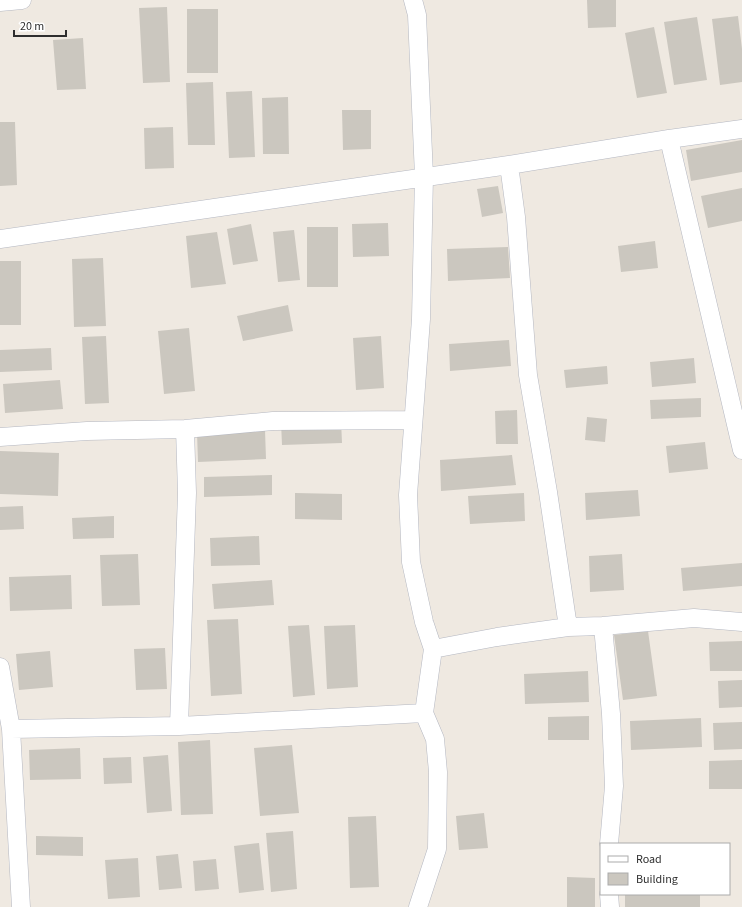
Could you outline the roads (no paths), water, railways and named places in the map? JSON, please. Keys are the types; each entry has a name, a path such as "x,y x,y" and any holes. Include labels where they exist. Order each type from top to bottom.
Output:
{"street":[{"path":"0,2 22,0"},
{"path":"414,0 417,15 424,176 421,319 408,495 411,562 424,622 433,649 424,713 434,739 438,772 437,849 414,907"},
{"path":"0,239 424,176 509,165 669,139 742,129"},
{"path":"669,139 742,450"},
{"path":"509,165 516,217 528,375 548,492 568,627"},
{"path":"0,437 87,431 185,429 273,421 413,420"},
{"path":"179,726 187,493 185,429"},
{"path":"433,649 497,637 568,627 602,626 694,618 742,622"},
{"path":"602,626 611,714 614,786 609,843"},
{"path":"0,667 11,728 21,907"},
{"path":"11,728 179,726 424,713"},
{"path":"609,895 610,907"}]}
